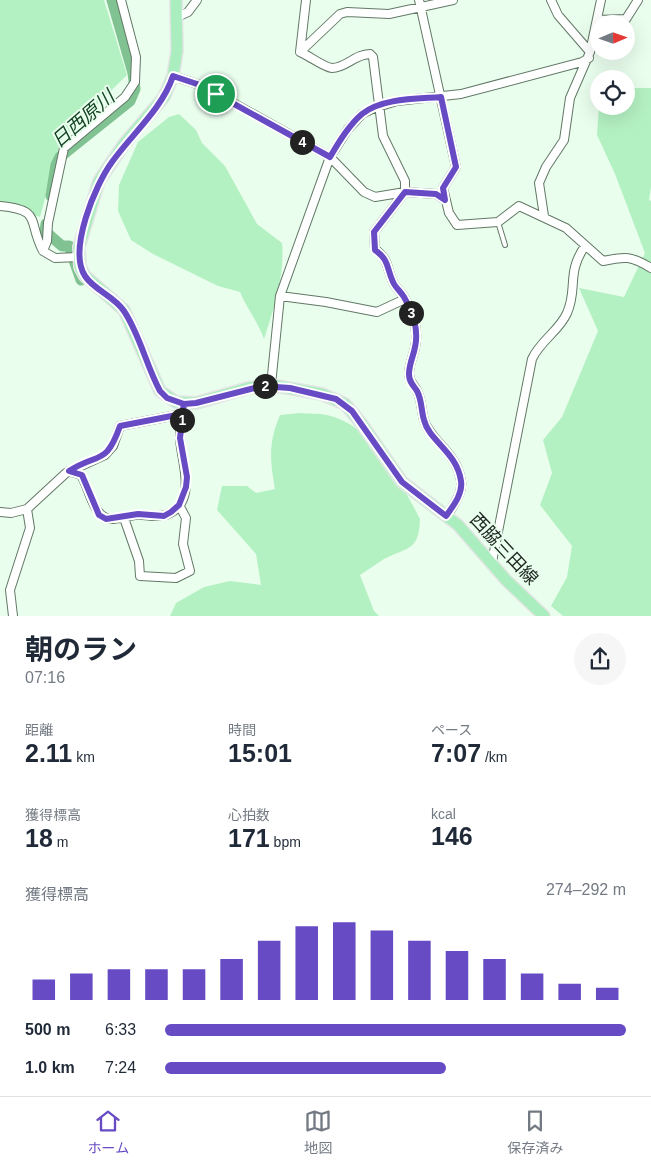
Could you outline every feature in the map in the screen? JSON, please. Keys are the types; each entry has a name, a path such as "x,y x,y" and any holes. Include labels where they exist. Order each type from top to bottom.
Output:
{"main road":[{"path":"176,0 177,51 173,76 164,97 124,144 100,181 82,234 79,257 80,267 89,281 124,310 160,391 183,409"},
{"name":"西脇三田線","path":"183,409 196,403 248,388 271,386 322,394 344,404 361,422 402,482 446,516 473,540 519,593 544,616"}],"street":[{"path":"43,251 47,241 48,223 64,148 125,97 135,82 138,68 121,0"},
{"path":"177,17 188,12 197,0"},
{"path":"300,52 306,0"},
{"path":"300,52 340,14 347,12 388,14 420,4 453,0"},
{"path":"551,0 558,14 589,55"},
{"path":"598,15 601,0"},
{"path":"629,15 638,0"},
{"path":"420,4 456,167 443,188 445,200 457,225 498,222 507,218 519,206 535,215 544,216 566,228 603,260 626,256 634,257 651,268"},
{"path":"544,216 539,183 546,167 564,140 570,98 590,51"},
{"path":"300,52 312,56 323,65 332,68 341,66 361,54 370,54 373,57 384,136 405,181 405,192 374,232 375,250 384,256 390,267 393,282 405,299 416,332 416,352 410,368 410,382 420,397 424,423 452,458 460,474 462,484 459,494 446,516"},
{"path":"271,386 280,296 330,157 348,129 362,114 379,106 397,102 461,94 582,62 589,55"},
{"path":"173,76 203,86 330,157 364,192 375,197 405,192 436,194 445,200"},
{"path":"0,206 20,208 28,212 43,251 55,258 79,257"},
{"path":"492,562 532,359 537,348 567,314 576,259 585,246"},
{"path":"280,296 326,302 377,312 405,299"},
{"path":"0,512 11,513 27,509 69,471 105,455 113,446 120,426 183,409 180,438 187,477 186,487 179,505 164,516 138,514 124,518 106,519 99,515 82,475 69,471"},
{"path":"124,518 138,561 140,576 176,578 190,571 183,544 186,518 179,505"},
{"path":"11,615 10,590 30,528 27,509"}],"lane":[{"path":"498,222 505,245"}],"green space":[{"path":"0,0 104,0 127,75 61,140 40,217 0,204"},
{"path":"635,88 651,88 651,187 649,200 651,201 651,616 563,616 551,606 567,577 572,546 540,505 552,473 543,440 562,417 598,331 579,288 624,297 645,253 615,174 597,135 598,115 635,115"},
{"path":"179,114 196,130 202,143 225,166 257,224 282,243 280,279 264,339 240,292 218,286 153,254 131,240 118,211 119,185 138,142 169,117"},
{"path":"300,413 327,415 344,421 359,430 384,456 420,519 417,537 411,546 384,559 360,575 374,611 379,616 170,616 176,603 204,587 230,581 261,585 256,554 217,510 222,486 247,486 256,493 275,489 271,452 273,434 280,415"}],"waterway":[{"name":"日西原川","path":"51,196 56,165 60,157 130,101 135,89 133,73 112,0"},
{"name":"日西原川","path":"46,224 45,231 62,246 69,246 81,280"}],"route":[{"path":"216,94 189,80 173,76 164,97 124,144 107,168 93,197 79,247 80,267 85,276 124,310 160,391 167,398 184,404 180,438 187,477 184,495 179,505 164,516 138,514 124,518 106,519 99,515 82,475 69,471 105,455 113,446 120,426 166,419 182,414 184,404 196,403 248,388 262,386 290,388 328,396 344,404 361,422 393,472 405,486 446,516 459,494 462,484 460,474 452,458 424,423 420,397 416,388 410,382 409,375 416,352 416,332 412,314 405,299 393,282 390,267 384,256 375,250 374,242 374,232 405,192 436,194 445,200 443,188 456,167 441,97 397,102 374,108 362,114 348,129 330,157 216,94"}]}
